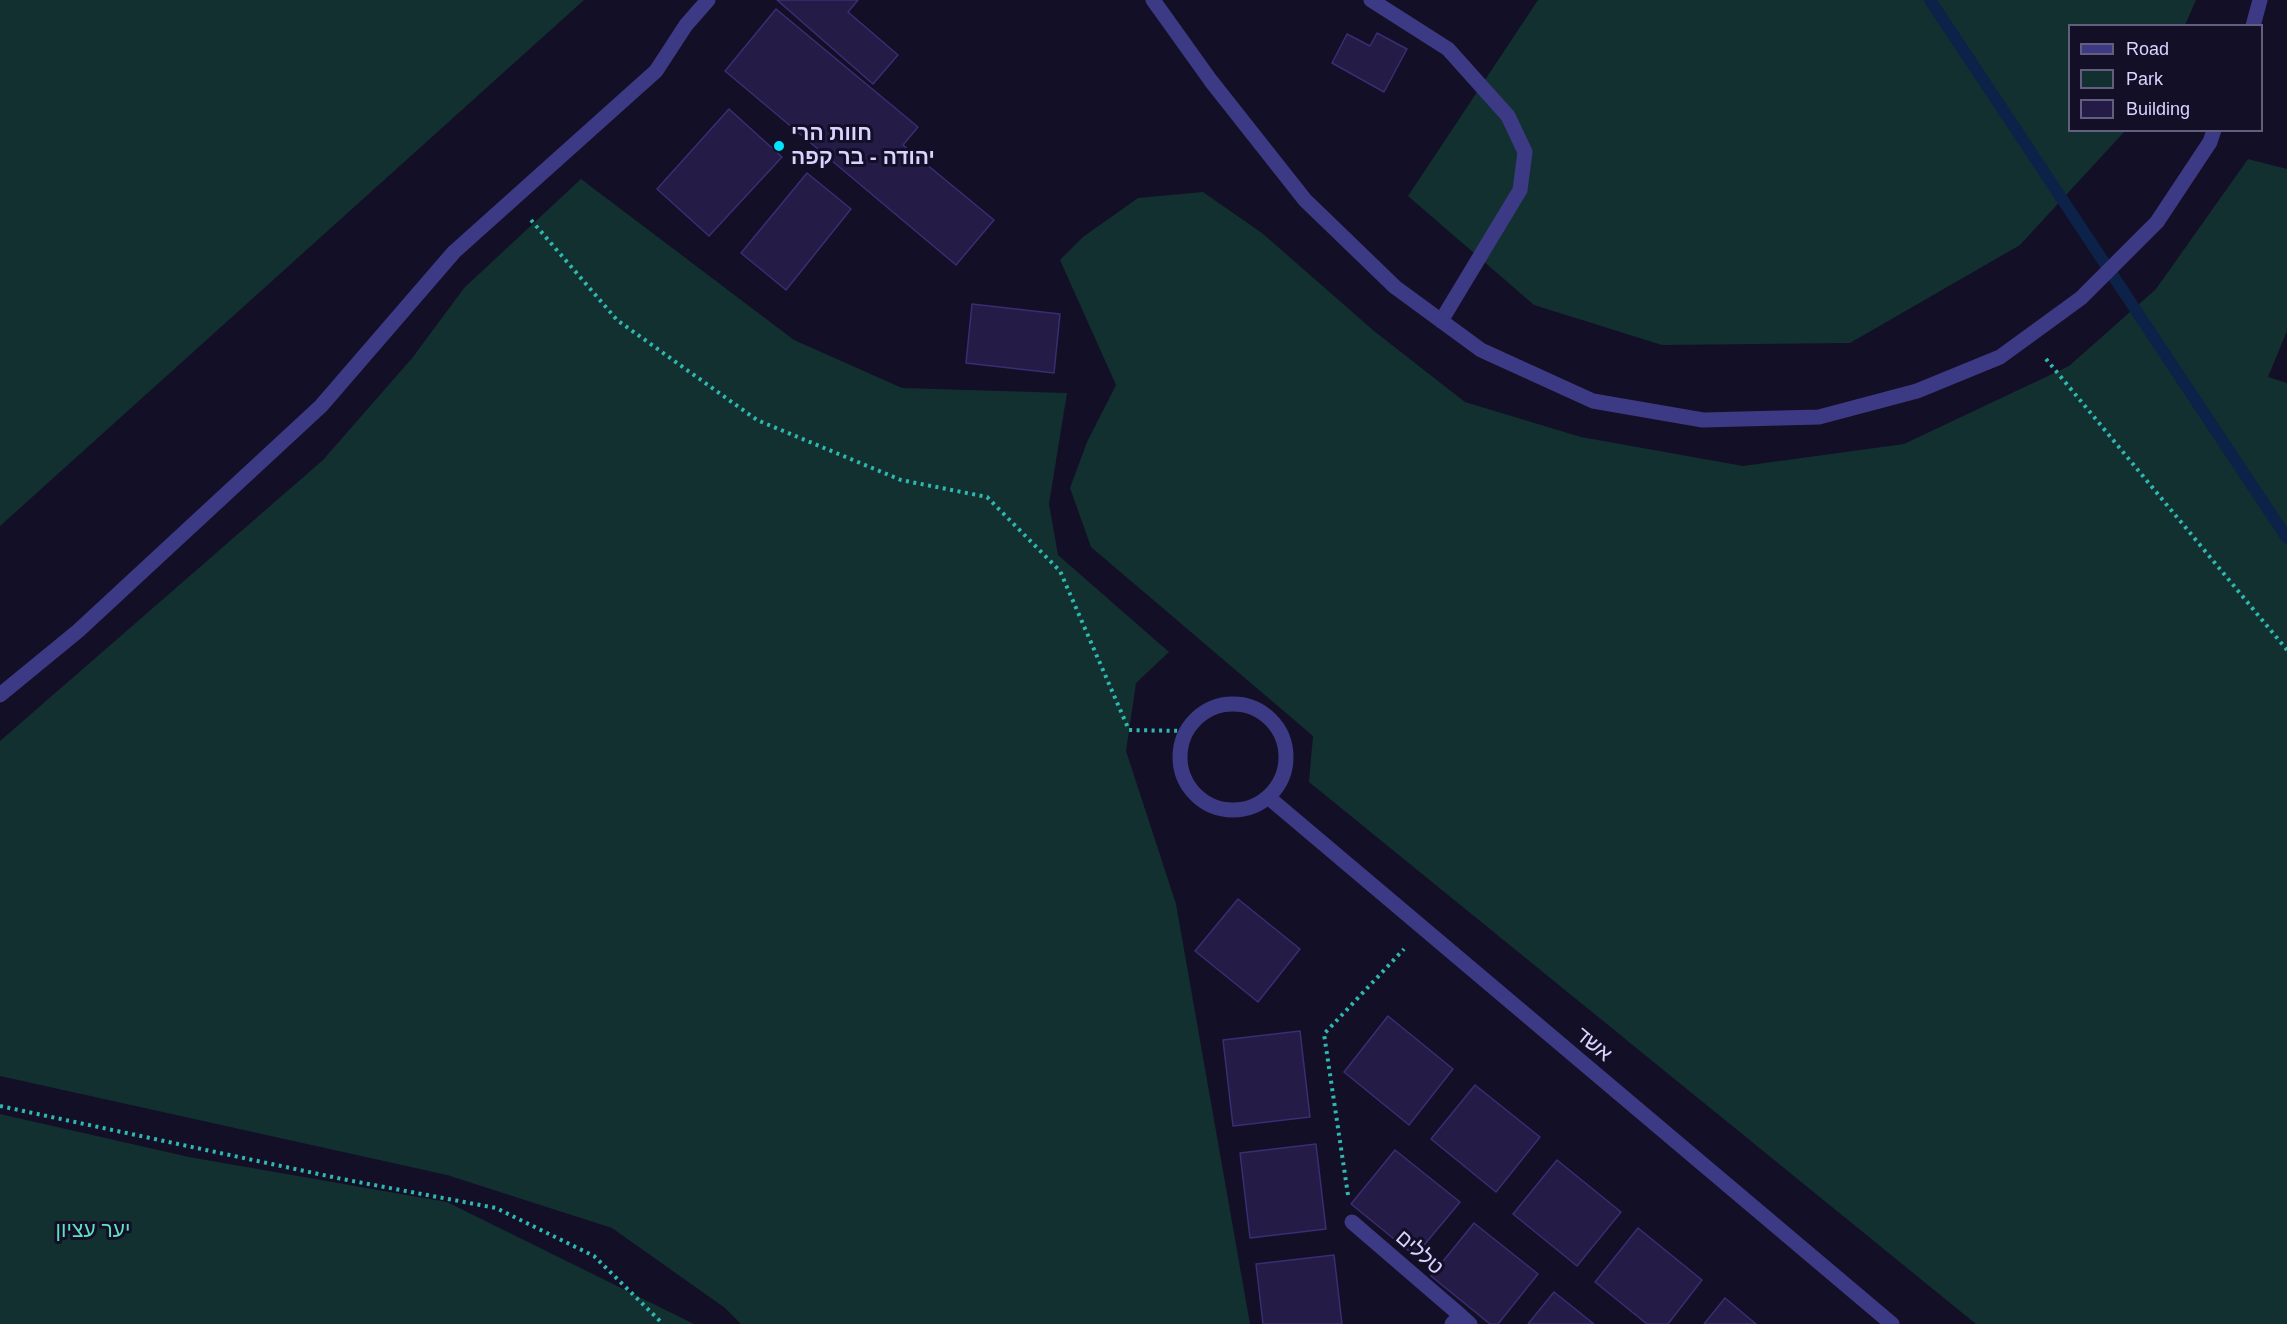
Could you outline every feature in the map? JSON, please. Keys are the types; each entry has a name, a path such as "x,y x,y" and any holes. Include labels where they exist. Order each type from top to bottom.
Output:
{"street":[{"path":"0,695 78,631 321,406 454,252 656,72 686,25 708,0"},
{"path":"1153,0 1211,81 1305,201 1395,287 1481,350 1593,400 1703,420 1819,417 1917,391 2000,357 2082,298 2157,222 2210,142 2213,132"},
{"path":"1371,0 1448,49 1509,116 1525,152 1520,190 1441,321"},
{"path":"2254,24 2260,0"},
{"path":"1230,704 1246,705 1261,712 1273,723 1282,737 1286,753 1284,770 1278,785 1268,798 1252,807 1234,810 1215,807 1200,798 1187,784 1181,767 1181,749 1186,732 1198,717 1214,708 1230,704"},
{"name":"אשד","path":"1268,798 1892,1324"},
{"name":"טללים","path":"1352,1222 1460,1321"}],"path":[{"path":"513,199 617,320 757,420 900,480 987,497 1060,571 1129,730 1186,732"},
{"path":"2028,336 2183,527 2287,650"},
{"path":"1352,1222 1324,1034 1423,928"},
{"path":"0,1106 342,1179 496,1208 594,1256 663,1324"}],"green space":[{"path":"0,0 584,0 0,526"},
{"path":"1538,0 2196,0 2185,24 2068,24 2068,132 2124,132 2020,245 1850,343 1662,345 1534,305 1408,196"},
{"path":"2248,159 2287,169 2287,331 2268,377 2287,383 2287,1324 1976,1324 1309,782 1313,736 1091,547 1070,488 1087,442 1116,385 1060,260 1083,237 1138,198 1203,192 1262,233 1374,331 1465,402 1581,437 1743,466 1904,444 2069,366 2156,289"},
{"path":"581,179 794,340 902,388 1067,393 1049,504 1058,555 1169,652 1136,683 1126,751 1176,904 1250,1324 741,1324 725,1308 612,1228 447,1175 0,1076 0,741 323,460 413,357 464,288"},
{"name":"יער עציון","path":"0,1114 189,1157 447,1202 694,1324 0,1324"}],"building":[{"path":"777,0 858,0 848,12 898,55 873,84"},
{"path":"776,9 918,127 903,145 994,220 956,265 725,71"},
{"path":"1377,33 1407,49 1384,92 1332,63 1347,34 1370,46"},
{"path":"729,109 782,157 709,236 657,189"},
{"path":"807,173 851,209 786,290 741,253"},
{"path":"972,304 1060,314 1054,373 966,363"},
{"path":"1238,899 1300,949 1258,1002 1195,951"},
{"path":"1388,1016 1453,1069 1409,1125 1344,1072"},
{"path":"1300,1031 1310,1117 1233,1126 1223,1040"},
{"path":"1475,1085 1540,1137 1496,1192 1431,1139"},
{"path":"1316,1144 1326,1229 1250,1238 1240,1153"},
{"path":"1395,1150 1460,1202 1415,1256 1351,1204"},
{"path":"1557,1160 1621,1212 1577,1266 1513,1214"},
{"path":"1474,1223 1538,1274 1498,1324 1490,1324 1431,1276"},
{"path":"1638,1228 1702,1280 1668,1324 1647,1324 1595,1282"},
{"path":"1334,1255 1342,1324 1263,1324 1256,1264"},
{"path":"1554,1292 1594,1324 1528,1324"},
{"path":"1725,1298 1756,1324 1704,1324"}],"waterway":[{"path":"1930,0 2287,538"}],"place":[{"name":"חוות הרי יהודה - בר קפה","path":"779,146"}]}
